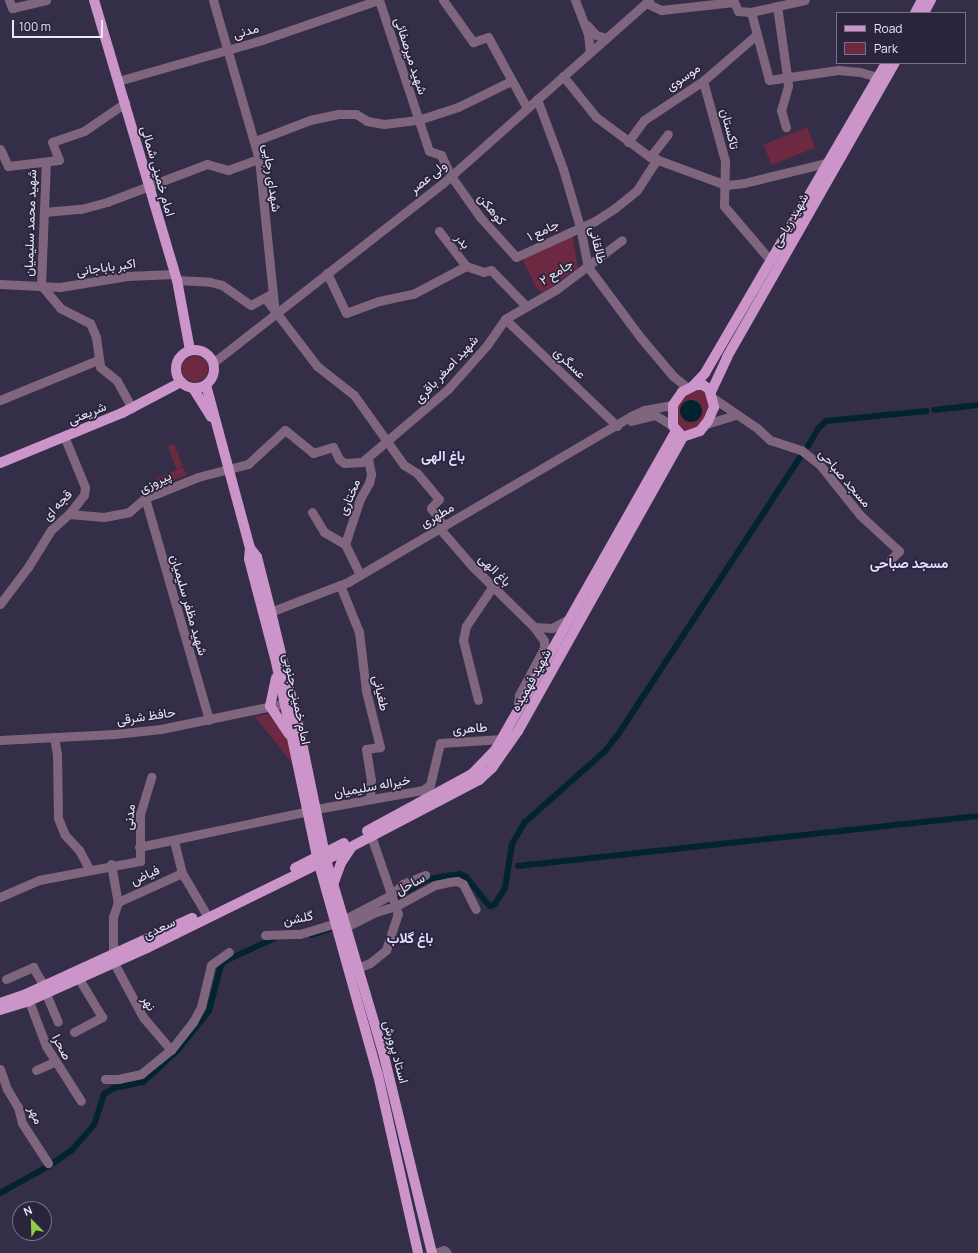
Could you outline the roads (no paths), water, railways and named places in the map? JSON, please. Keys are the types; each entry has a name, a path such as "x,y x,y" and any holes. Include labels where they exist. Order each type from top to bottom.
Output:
{"main road":[{"name":"امام خمینی شمالی","path":"94,0 176,277 190,350"},
{"path":"916,12 922,0"},
{"path":"925,12 931,0"},
{"name":"شهید ریاحی","path":"691,387 704,373 830,162 885,64"},
{"name":"شهید ریاحی","path":"712,395 726,357 894,64"},
{"path":"193,388 206,385 214,375 214,362 207,353 190,350 179,358 176,370 181,382 193,388 216,426"},
{"name":"شریعتی","path":"0,463 132,408 181,382"},
{"path":"206,385 216,426"},
{"path":"703,385 712,395 714,408 706,424 700,431 677,431 673,405 679,395 691,387 703,385"},
{"name":"امام خمینی جنوبی","path":"216,426 230,470 250,548 249,559 268,613 289,703 321,858"},
{"name":"شهید فهمیده","path":"321,858 426,794 479,769 502,739 677,431"},
{"name":"شهید فهمیده","path":"321,858 352,847 448,798 479,780 492,768 518,731 677,431"},
{"name":"امام خمینی جنوبی","path":"268,613 276,662 289,703 293,741 312,810"},
{"path":"276,662 276,684 270,706 293,741"},
{"path":"333,885 341,863 352,847"},
{"name":"استاد پرورش","path":"321,858 333,885 418,1253"},
{"name":"استاد پرورش","path":"321,858 341,924 358,968 383,1052 437,1251"},
{"name":"سعدی","path":"0,1010 29,1001 45,990 206,915 321,858"},
{"name":"سعدی","path":"0,1003 79,979 113,959"},
{"path":"372,1055 383,1052"}],"street":[{"path":"9,0 12,8 46,0"},
{"name":"شهدای رجایی","path":"212,0 255,141 259,159 268,295 275,313"},
{"name":"مدنی","path":"118,81 296,29 378,0"},
{"name":"شهید میرصفائی","path":"378,0 429,151 441,155 451,176"},
{"path":"443,0 473,42 488,38 527,108"},
{"path":"575,0 583,20 590,52"},
{"path":"647,1 661,10 734,2 738,11 751,12 805,0"},
{"name":"ولی عصر","path":"214,362 250,336 275,313 451,176 647,1"},
{"path":"777,6 788,86 781,110 786,127"},
{"path":"751,12 755,36 769,80 787,76 838,70 860,72 878,77"},
{"path":"583,20 596,35 606,38"},
{"name":"موسوی","path":"628,142 644,120 703,80 755,36"},
{"path":"563,76 596,117 628,142 653,158 726,185 744,183 830,162"},
{"name":"تاکستان","path":"703,80 725,161 726,185 724,206 771,261"},
{"path":"255,141 310,120 339,114 356,114 367,121 384,124 418,120 458,107 511,81"},
{"name":"طالقانی","path":"537,99 563,168 580,227 588,267 602,290 673,376"},
{"path":"0,149 8,166 58,160 52,142 84,131 125,103"},
{"name":"جامع ۱","path":"516,257 595,221 627,199 637,190 653,158 668,134"},
{"path":"44,212 81,209 207,164 228,170 259,159"},
{"name":"شهید محمد سلیمیان","path":"41,286 46,162"},
{"name":"کوهکن","path":"451,176 480,217 516,257"},
{"name":"بدر","path":"440,231 466,266"},
{"name":"جامع ۲","path":"538,298 557,289 622,240"},
{"path":"327,273 346,313 392,297 413,294 466,266 483,272 491,270 525,305"},
{"name":"اکبر باباجانی","path":"0,284 60,287 127,276 176,277 222,285 251,305 268,295"},
{"path":"41,286 60,308 90,323 96,337 98,360 104,371 117,381 132,408"},
{"name":"شهید اصغر باقری","path":"368,458 448,389 487,346 504,319 538,298"},
{"path":"275,313 317,366 354,395 388,441"},
{"name":"عسگری","path":"504,319 617,426"},
{"path":"0,400 98,360"},
{"path":"673,376 691,387"},
{"path":"673,376 679,395"},
{"path":"712,395 735,415"},
{"path":"617,426 644,410 673,405"},
{"path":"617,426 655,415 677,431"},
{"path":"706,424 735,415"},
{"name":"مسجد صباحی","path":"735,415 757,428 770,440 801,450 820,465 860,515 899,551 891,559"},
{"name":"مطهری","path":"268,613 340,585 360,575 617,426"},
{"name":"پیروزی","path":"69,514 104,517 129,512 145,498 198,477 230,470 248,464 285,430 313,453 333,447 339,460 344,463 362,462 368,458"},
{"name":"قجه ای","path":"0,604 28,567 51,530 69,514 84,495 84,486 64,436"},
{"name":"باغ الهی","path":"388,441 404,465 417,473 440,499 431,508 458,552 534,627 544,641 544,648 519,695 516,714"},
{"name":"مختاری","path":"345,544 360,499 369,483 371,474 368,458"},
{"name":"شهید مظفر سلیمیان","path":"145,498 209,720"},
{"path":"312,512 324,532 345,544 360,575"},
{"name":"طغیانی","path":"340,585 359,632 366,691 380,748 366,749 371,780 370,798"},
{"path":"478,700 463,640 466,626 492,586"},
{"path":"534,627 552,628 569,619"},
{"name":"حافظ شرقی","path":"0,740 115,734 209,720 289,703"},
{"path":"54,737 57,754 58,818 65,835 80,850 89,869"},
{"name":"طاهری","path":"426,794 430,786 440,743 502,739"},
{"name":"مدنی","path":"110,864 140,861 140,814 151,777"},
{"name":"خیراله سلیمیان","path":"312,810 370,798 426,794"},
{"path":"139,847 174,841 312,810"},
{"path":"358,968 370,963 386,950 397,922 396,906 371,836"},
{"path":"174,841 182,873 206,915"},
{"path":"0,897 39,880 110,864 118,902 112,917 113,959"},
{"name":"فیاض","path":"118,902 182,873"},
{"path":"341,924 391,894 402,884 425,875"},
{"name":"ساحل","path":"341,924 396,906 435,885 457,881 463,884 476,910"},
{"name":"گلشن","path":"265,935 300,934 341,924"},
{"path":"106,1079 118,1080 141,1074 171,1050 193,1022 201,1007 211,965 229,952"},
{"name":"نهر","path":"113,959 143,1018 171,1050"},
{"path":"6,979 33,966 58,1022"},
{"path":"74,1032 102,1016 79,979"},
{"name":"صحرا","path":"29,1001 46,1046 54,1062 82,1101"},
{"path":"36,1070 54,1062"},
{"name":"مهر","path":"1,1075 18,1107 22,1123 48,1162"}],"water":[{"path":"691,400 699,403 702,411 699,419 691,422 683,419 680,411 683,403"}],"waterway":[{"path":"934,410 978,405"},
{"path":"808,446 818,429 826,421 927,411"},
{"path":"390,901 428,879 460,874 466,877 490,906 495,904 505,888 512,844 524,823 605,751 619,733 800,457"},
{"path":"518,866 978,816"},
{"path":"312,935 329,929"},
{"path":"0,1193 49,1166 72,1150 94,1125 104,1094 114,1088 143,1082 178,1050 209,1011 221,965 225,961 275,938"}],"district":[{"name":"باغ الهی","path":"443,456"},
{"name":"مسجد صباحی","path":"909,563"},
{"name":"باغ گلاب","path":"410,938"}]}
